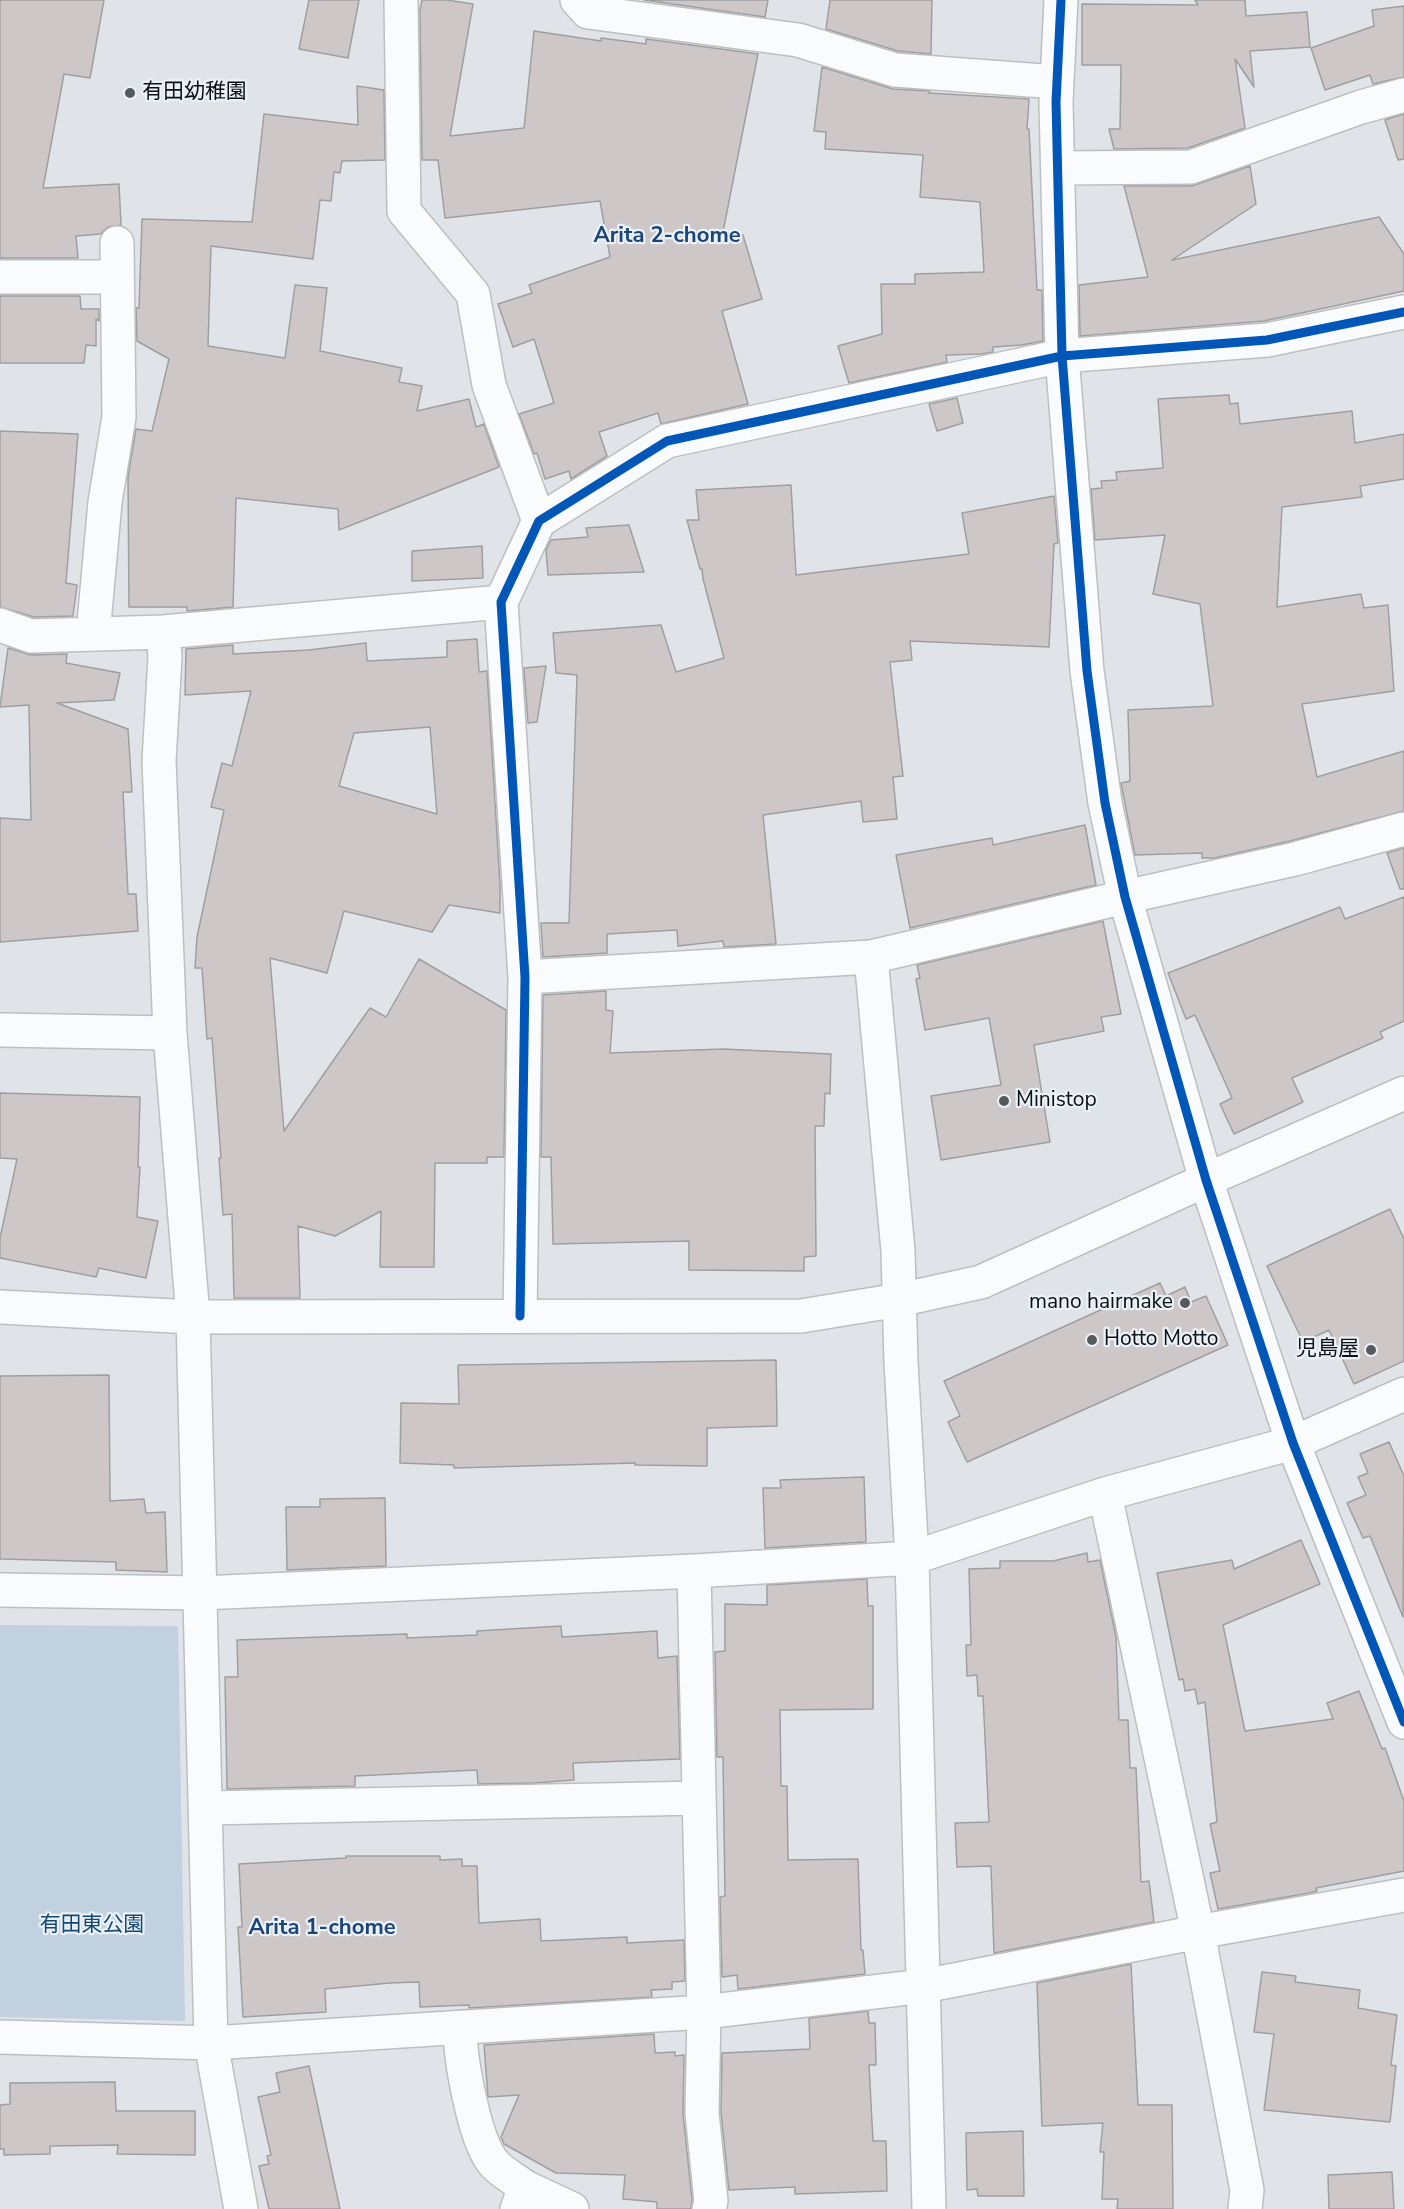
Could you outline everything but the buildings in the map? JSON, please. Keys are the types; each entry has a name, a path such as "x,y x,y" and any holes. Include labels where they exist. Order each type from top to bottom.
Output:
{"street":[{"path":"401,0 404,211 473,294 489,385 539,521"},
{"path":"577,0 588,12 798,40 895,70 1057,82"},
{"path":"1061,0 1057,82 1062,356 1087,670 1105,803 1125,897 1206,1180 1293,1443 1396,1675 1404,1722"},
{"path":"1058,168 1191,167 1361,106 1404,95"},
{"path":"93,634 105,502 119,417 117,243"},
{"path":"0,277 117,277"},
{"path":"520,1316 525,978 501,602 539,521 667,441 1062,356 1267,340 1404,312"},
{"path":"0,625 31,636 163,632 501,602"},
{"path":"163,632 165,657 159,761 170,1033 193,1317 211,2043 240,2209"},
{"path":"525,978 871,957 1125,897 1295,860 1404,829"},
{"path":"871,957 898,1251 901,1362 912,1558 929,2209"},
{"path":"0,1030 170,1033"},
{"path":"0,1307 193,1317 801,1316 899,1300 981,1282 1206,1180 1404,1094"},
{"path":"0,1590 201,1593 694,1571 912,1558 1105,1494 1293,1443 1404,1394"},
{"path":"1105,1494 1198,1932 1247,2190 1245,2209"},
{"path":"694,1571 704,2012 702,2113 711,2200 709,2209"},
{"path":"206,1808 699,1798"},
{"path":"0,2037 211,2043 704,2012 924,1986 1198,1932 1404,1895"},
{"path":"460,2028 460,2052 482,2144 521,2198 572,2209"}],"green space":[{"name":"有田東公園","path":"0,1625 178,1626 185,2021 0,2017"}],"cycle path":[{"path":"1061,0 1056,102 1062,356 1087,671 1105,803 1125,897 1206,1180 1293,1443 1404,1722"},
{"path":"520,1316 525,977 501,602 539,521 667,441 1062,356 1267,340 1404,312"}],"place":[{"name":"有田幼稚園","path":"130,93"},
{"name":"Ministop","path":"1004,1101"},
{"name":"mano hairmake","path":"1185,1303"},
{"name":"Hotto Motto","path":"1092,1340"},
{"name":"児島屋","path":"1371,1350"}],"district":[{"name":"Arita 2-chome","path":"667,237"},
{"name":"Arita 1-chome","path":"322,1929"}]}
